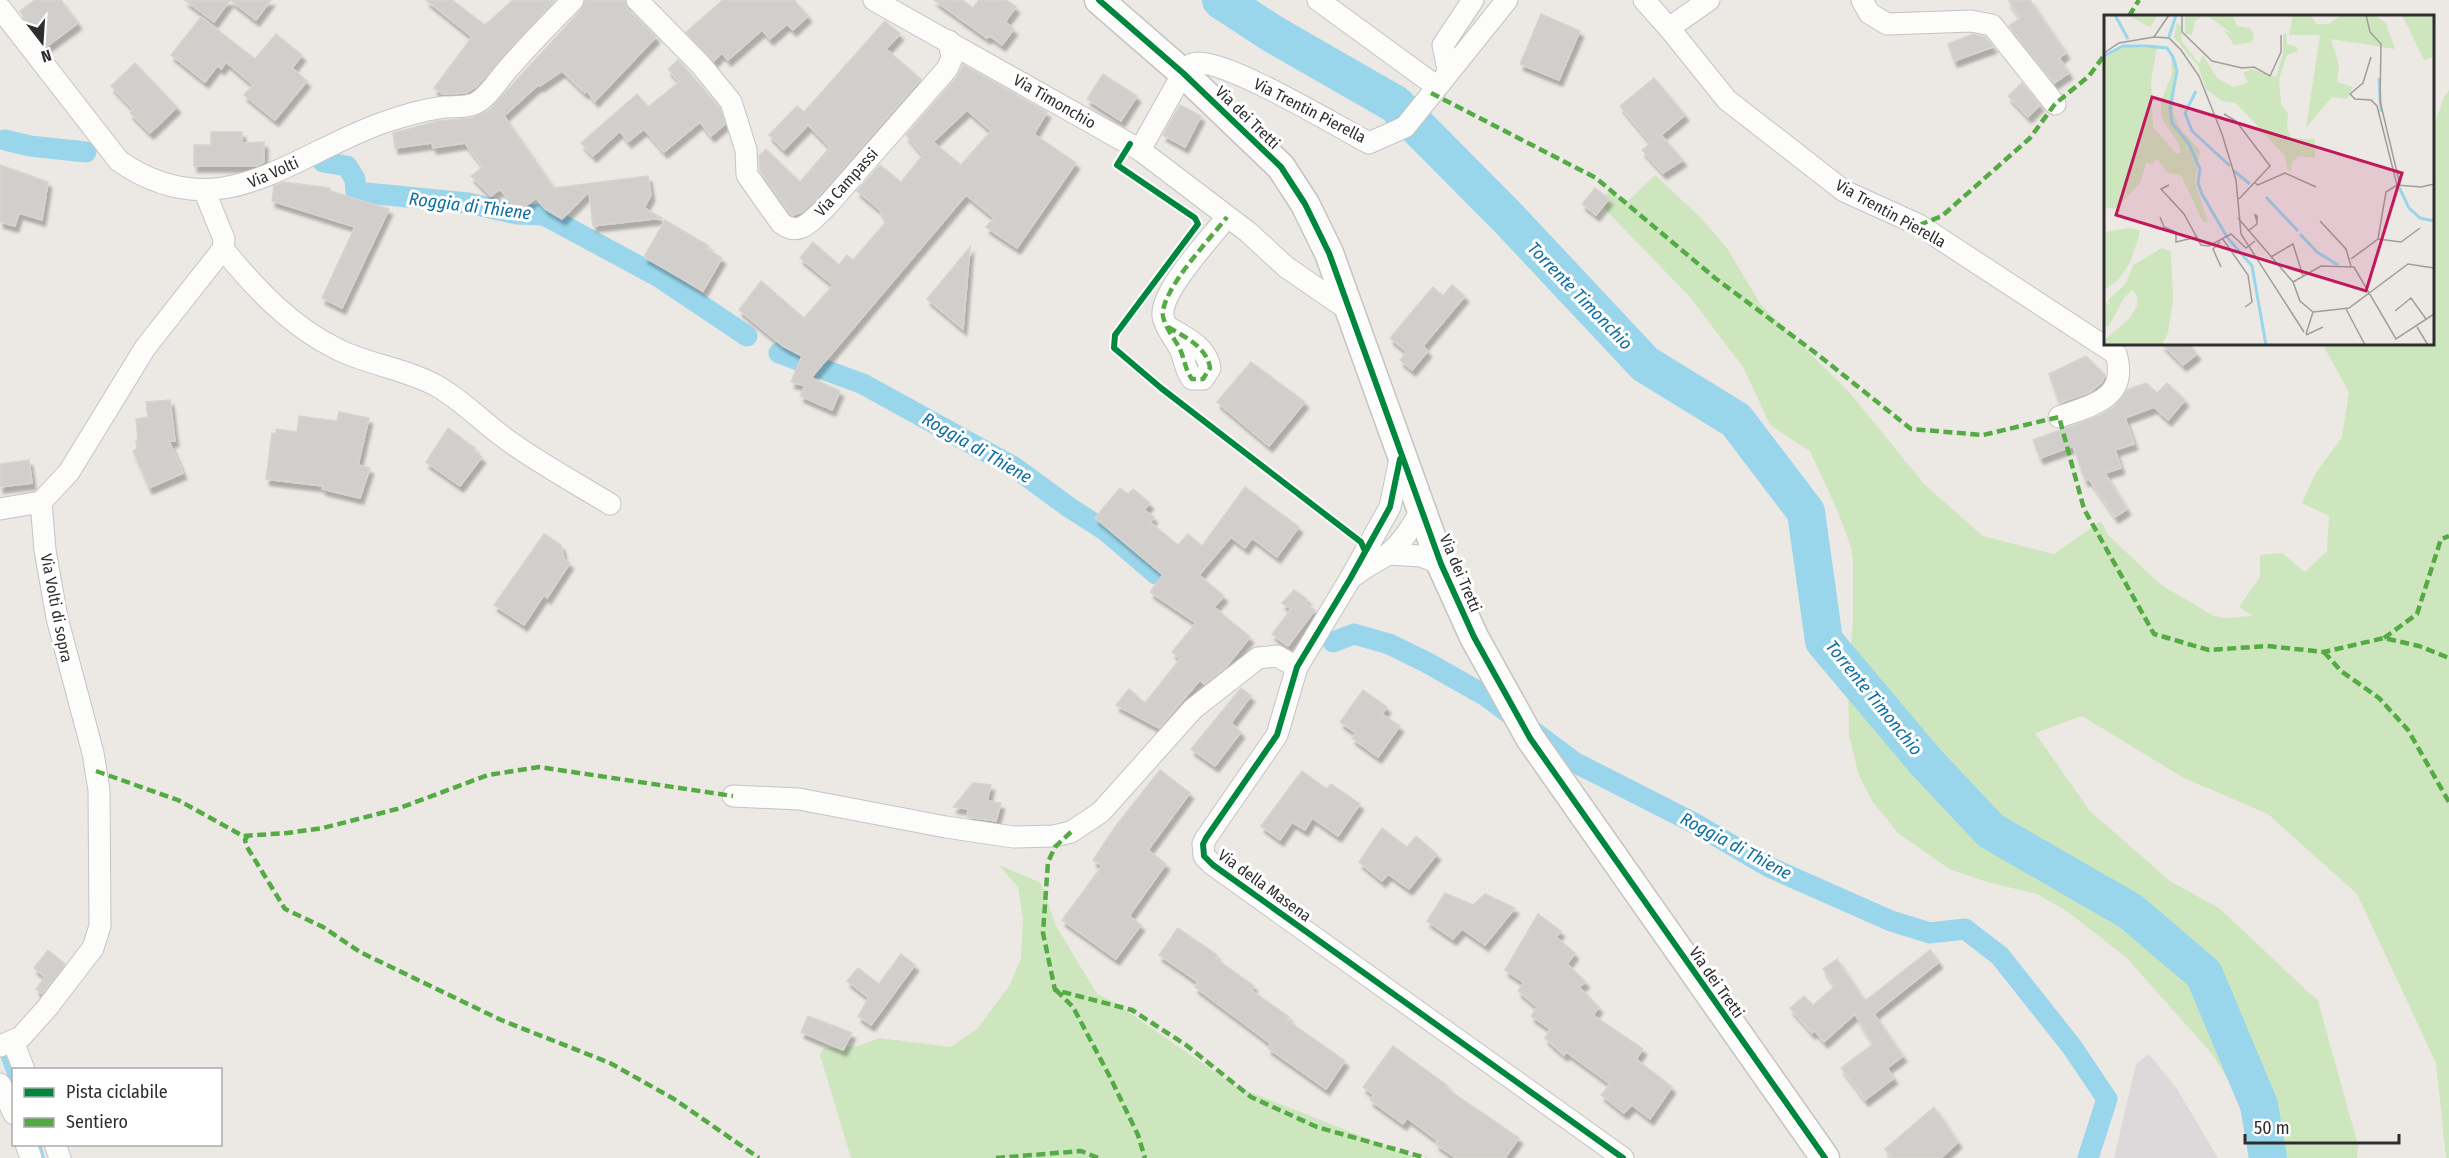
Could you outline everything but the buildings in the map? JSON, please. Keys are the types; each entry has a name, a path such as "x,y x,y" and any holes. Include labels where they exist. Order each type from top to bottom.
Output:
{"street":[{"name":"Via Volti","path":"0,8 118,161 136,173 158,183 179,189 204,190 236,188 260,179 351,135 414,112 475,104 573,0"},
{"name":"Via Campassi","path":"637,0 701,65 731,102 746,150 747,175 781,223 795,230 805,226 825,207 948,69 952,58 949,41"},
{"name":"Via Timonchio","path":"874,0 1140,150 1248,232 1286,267 1350,311"},
{"name":"Via dei Tretti","path":"1099,0 1183,73 1281,167 1317,227 1350,311 1441,564 1474,637 1513,710 1530,738 1825,1158"},
{"path":"1318,0 1437,85 1443,45 1473,0"},
{"name":"Via Trentin Pierella","path":"1183,73 1195,63 1206,64 1241,75 1369,143 1404,127 1507,0"},
{"name":"Via Trentin Pierella","path":"1644,0 1670,28 1727,100 1844,191 1918,225 2116,354 2120,367 2118,383 2111,394 2059,417"},
{"path":"1670,28 1709,0"},
{"path":"1862,0 1869,13 1887,24 1971,21 1992,25 2055,104"},
{"path":"1140,150 1183,73"},
{"path":"0,509 41,502 69,472 145,348 223,249 224,239 204,190"},
{"path":"1168,327 1163,315 1170,290 1227,217"},
{"path":"223,249 251,282 292,322 339,351 403,371 436,386 465,403 502,437 610,504"},
{"name":"Via della Masena","path":"1401,454 1390,507 1297,667 1277,735 1210,831 1203,844 1204,856 1213,865 1623,1158"},
{"name":"Via Volti di sopra","path":"7,1044 28,1030 68,982 93,948 100,926 99,790 93,753 57,618 45,550 41,502"},
{"name":"Via della Masena","path":"1365,551 1391,523 1402,517 1421,512"},
{"name":"Via della Masena","path":"1350,579 1370,563 1388,554 1405,537 1421,512"},
{"path":"1388,554 1421,556 1441,564"},
{"path":"733,795 800,799 946,827 1013,837 1054,836 1071,832 1101,812 1193,709 1258,658 1277,656 1297,667"},
{"path":"7,1044 23,1068"},
{"path":"0,1084 12,1110"}],"shaded area":[{"path":"2149,1054 2177,1089 2218,1158 2114,1158 2136,1064"}],"green space":[{"path":"2449,90 2449,1158 2446,1158 2436,1063 2357,894 2268,814 2182,777 2082,716 2035,733 2090,811 2170,881 2219,908 2318,1001 2358,1145 2357,1158 2257,1158 2252,1135 2227,1078 2212,1054 2127,958 2068,912 2037,894 1987,882 1949,869 1898,833 1873,802 1859,776 1849,736 1848,676 1853,621 1853,562 1851,547 1838,512 1810,451 1770,425 1743,367 1690,297 1598,202 1611,190 1625,204 1655,175 1699,216 1727,248 1761,305 1850,393 1924,484 1983,536 2054,554 2101,521 2108,535 2160,584 2214,616 2224,618 2253,616 2239,607 2260,577 2260,555 2282,553 2305,572 2327,551 2329,516 2302,503 2315,474 2342,437 2349,392 2325,349 2327,345 2434,345 2434,126 2444,97"},
{"path":"999,865 1041,883 1056,926 1097,994 1114,1002 1235,1086 1416,1158 851,1158 820,1055 824,1048 858,1046 879,1038 951,1047 977,1029 1009,986 1021,959 1023,919 1018,887"}],"waterway":[{"name":"Torrente Timonchio","path":"1221,0 1273,34 1395,104 1509,219 1645,364 1736,420 1806,512 1824,641 1926,762 1991,831 2130,911 2204,974 2259,1105 2268,1158"},
{"name":"Roggia di Thiene","path":"5,140 30,146 86,152"},
{"name":"Roggia di Thiene","path":"323,162 347,166 355,179 356,192 468,203 517,214 544,215 659,277 747,336"},
{"name":"Roggia di Thiene","path":"779,353 863,384 1014,467 1106,531 1156,574"},
{"name":"Roggia di Thiene","path":"1333,642 1354,634 1389,644 1426,662 1486,696 1574,762 1694,823 1769,867 1891,921 1930,933 1965,929 2000,956 2072,1047 2107,1099 2088,1158"},
{"path":"0,1048 12,1079"},
{"path":"39,1146 42,1158"}],"marked path":[{"path":"2130,15 2139,0"},
{"path":"1919,225 1942,216 2030,138 2055,104 2089,76 2104,56"},
{"path":"1431,93 1596,178 1715,278 1817,354 1911,429 1983,435 2059,417 2084,509 2154,634 2209,650 2267,646 2324,652 2384,638 2419,646 2449,658"},
{"path":"1168,327 1194,343 1205,354 1210,368 1203,379 1192,379 1190,376 1180,349 1164,320 1164,305 1178,279 1227,217"},
{"path":"2384,638 2417,614 2441,539 2449,536"},
{"path":"2324,652 2341,671 2379,698 2408,730 2449,802"},
{"path":"96,771 178,800 243,836 323,828 397,809 488,775 539,767 733,796"},
{"path":"1071,832 1055,847 1048,862 1043,933 1055,990 1132,1010 1186,1045 1251,1097 1317,1127 1426,1158"},
{"path":"248,835 245,840 247,847 285,909 323,927 360,952 501,1020 610,1063 674,1099 759,1158"},
{"path":"1056,990 1073,1007 1138,1135 1145,1158"},
{"path":"996,1158 1081,1151 1098,1158"}],"cycle path":[{"path":"1099,0 1183,73 1281,167 1305,204 1329,253 1441,564 1474,637 1530,738 1825,1158"},
{"path":"1130,144 1117,165 1195,218 1198,224 1115,335 1114,348 1161,388 1361,542 1365,551"},
{"path":"1400,459 1390,507 1297,667 1277,735 1206,838 1203,844 1204,856 1213,865 1623,1158"}]}
